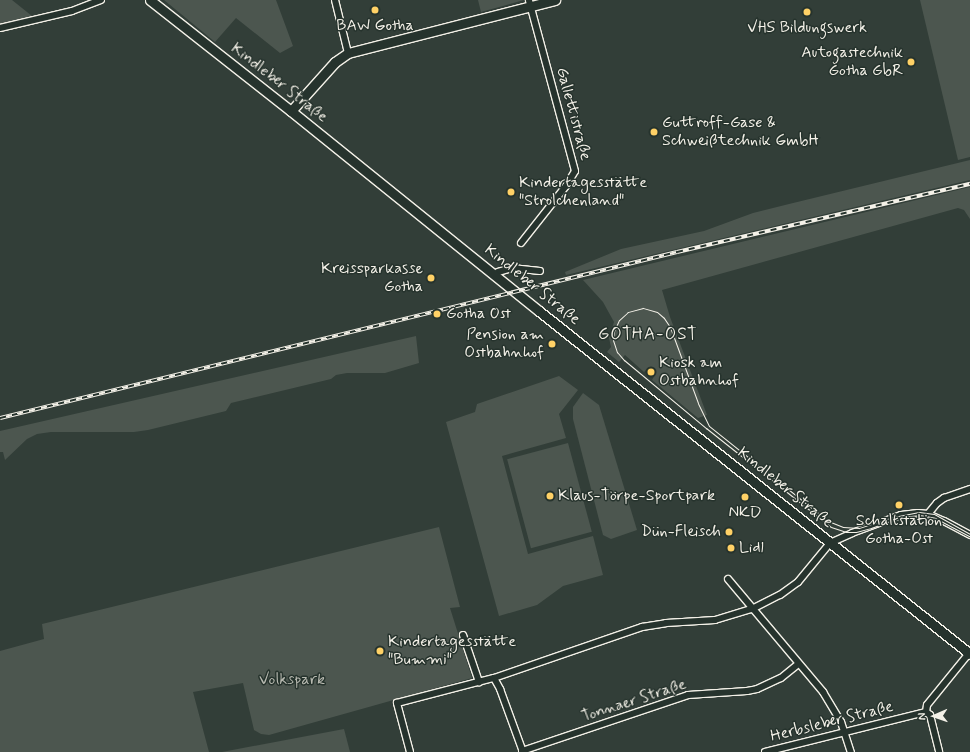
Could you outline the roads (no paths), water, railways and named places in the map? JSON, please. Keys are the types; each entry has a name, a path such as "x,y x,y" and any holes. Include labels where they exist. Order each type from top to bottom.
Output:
{"main road":[{"name":"Kindleber Straße","path":"150,0 778,500 830,544 970,653"},
{"path":"291,111 335,62 348,53 530,3 555,0"}],"street":[{"path":"84,6 91,0"},
{"path":"0,28 72,11 100,0"},
{"path":"335,0 348,53"},
{"name":"Gallettistraße","path":"521,243 566,186 575,171 530,3"},
{"path":"498,272 512,268 540,270"},
{"path":"928,514 933,507 944,498 970,489"},
{"path":"410,752 397,703 494,678 642,627 666,623 715,620 752,609 780,596 798,582 830,544 852,533 901,515 918,513 928,514 944,520 970,535"},
{"path":"728,579 823,692 838,717 845,732 851,752"},
{"path":"463,635 479,682"},
{"path":"939,752 930,715 926,712 928,705 970,653"},
{"name":"Tonnaer Straße","path":"522,752 688,695 758,689 781,678 798,664"},
{"path":"494,678 500,689 522,752"},
{"name":"Herbsleber Straße","path":"765,752 926,712"}],"tram line":[{"path":"970,534 934,514 919,512 893,517 859,528 843,527 828,521 709,426 698,403 670,327 664,318 657,312 643,308 628,312 619,320 614,331 613,340 617,352 624,360 706,428 831,527 846,532 856,532 902,517 920,515 935,518 970,537"}],"railway":[{"path":"0,418 677,252 970,184"}],"place":[{"name":"BAW Gotha","path":"375,10"},
{"name":"VHS Bildungswerk","path":"807,12"},
{"name":"Autogastechnik Gotha GbR","path":"911,62"},
{"name":"Guttroff-Gase & Schweißtechnik GmbH","path":"654,132"},
{"name":"Kindertagesstätte \"Strolchenland\"","path":"511,192"},
{"name":"Kreissparkasse Gotha","path":"431,278"},
{"name":"Gotha Ost","path":"437,314"},
{"name":"Pension am Ostbahnhof","path":"552,344"},
{"name":"Kiosk am Ostbahnhof","path":"651,372"},
{"name":"Klaus-Törpe-Sportpark","path":"550,496"},
{"name":"NKD","path":"745,497"},
{"name":"Schaltstation Gotha-Ost","path":"899,505"},
{"name":"Dün-Fleisch","path":"729,532"},
{"name":"Lidl","path":"731,548"},
{"name":"Kindertagesstätte \"Bummi\"","path":"380,651"}],"district":[{"name":"GOTHA-OST","path":"648,335"}],"park label":[{"name":"Volkspark","path":"292,680"}]}
